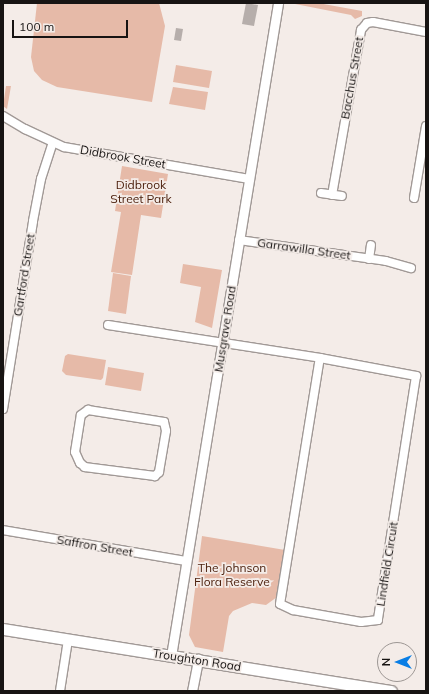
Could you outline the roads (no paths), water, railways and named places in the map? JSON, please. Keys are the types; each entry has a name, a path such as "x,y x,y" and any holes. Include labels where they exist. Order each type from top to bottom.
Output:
{"main road":[{"name":"Troughton Road","path":"3,629 391,691"}],"street":[{"name":"Musgrave Road","path":"171,656 278,3"},
{"name":"Bacchus Street","path":"332,195 361,30 367,23 373,22 426,32"},
{"name":"Didbrook Street","path":"3,116 53,144 83,151 249,179"},
{"path":"414,198 426,126"},
{"name":"Gartford Street","path":"3,409 41,179 53,144"},
{"path":"321,193 342,196"},
{"name":"Garrawilla Street","path":"239,240 369,258 411,268"},
{"path":"369,258 371,245"},
{"name":"Lindfield Circuit","path":"108,325 320,358 416,376 378,620 361,622 293,610 280,604 320,358"},
{"path":"84,411 164,422 167,425 158,472 154,476 85,467 76,457 75,452 84,411"},
{"name":"Saffron Street","path":"3,530 186,561"},
{"path":"60,691 68,640"},
{"path":"192,691 198,659"}],"park label":[{"name":"Didbrook Street Park","path":"141,192"},
{"name":"The Johnson Flora Reserve","path":"232,575"}]}
